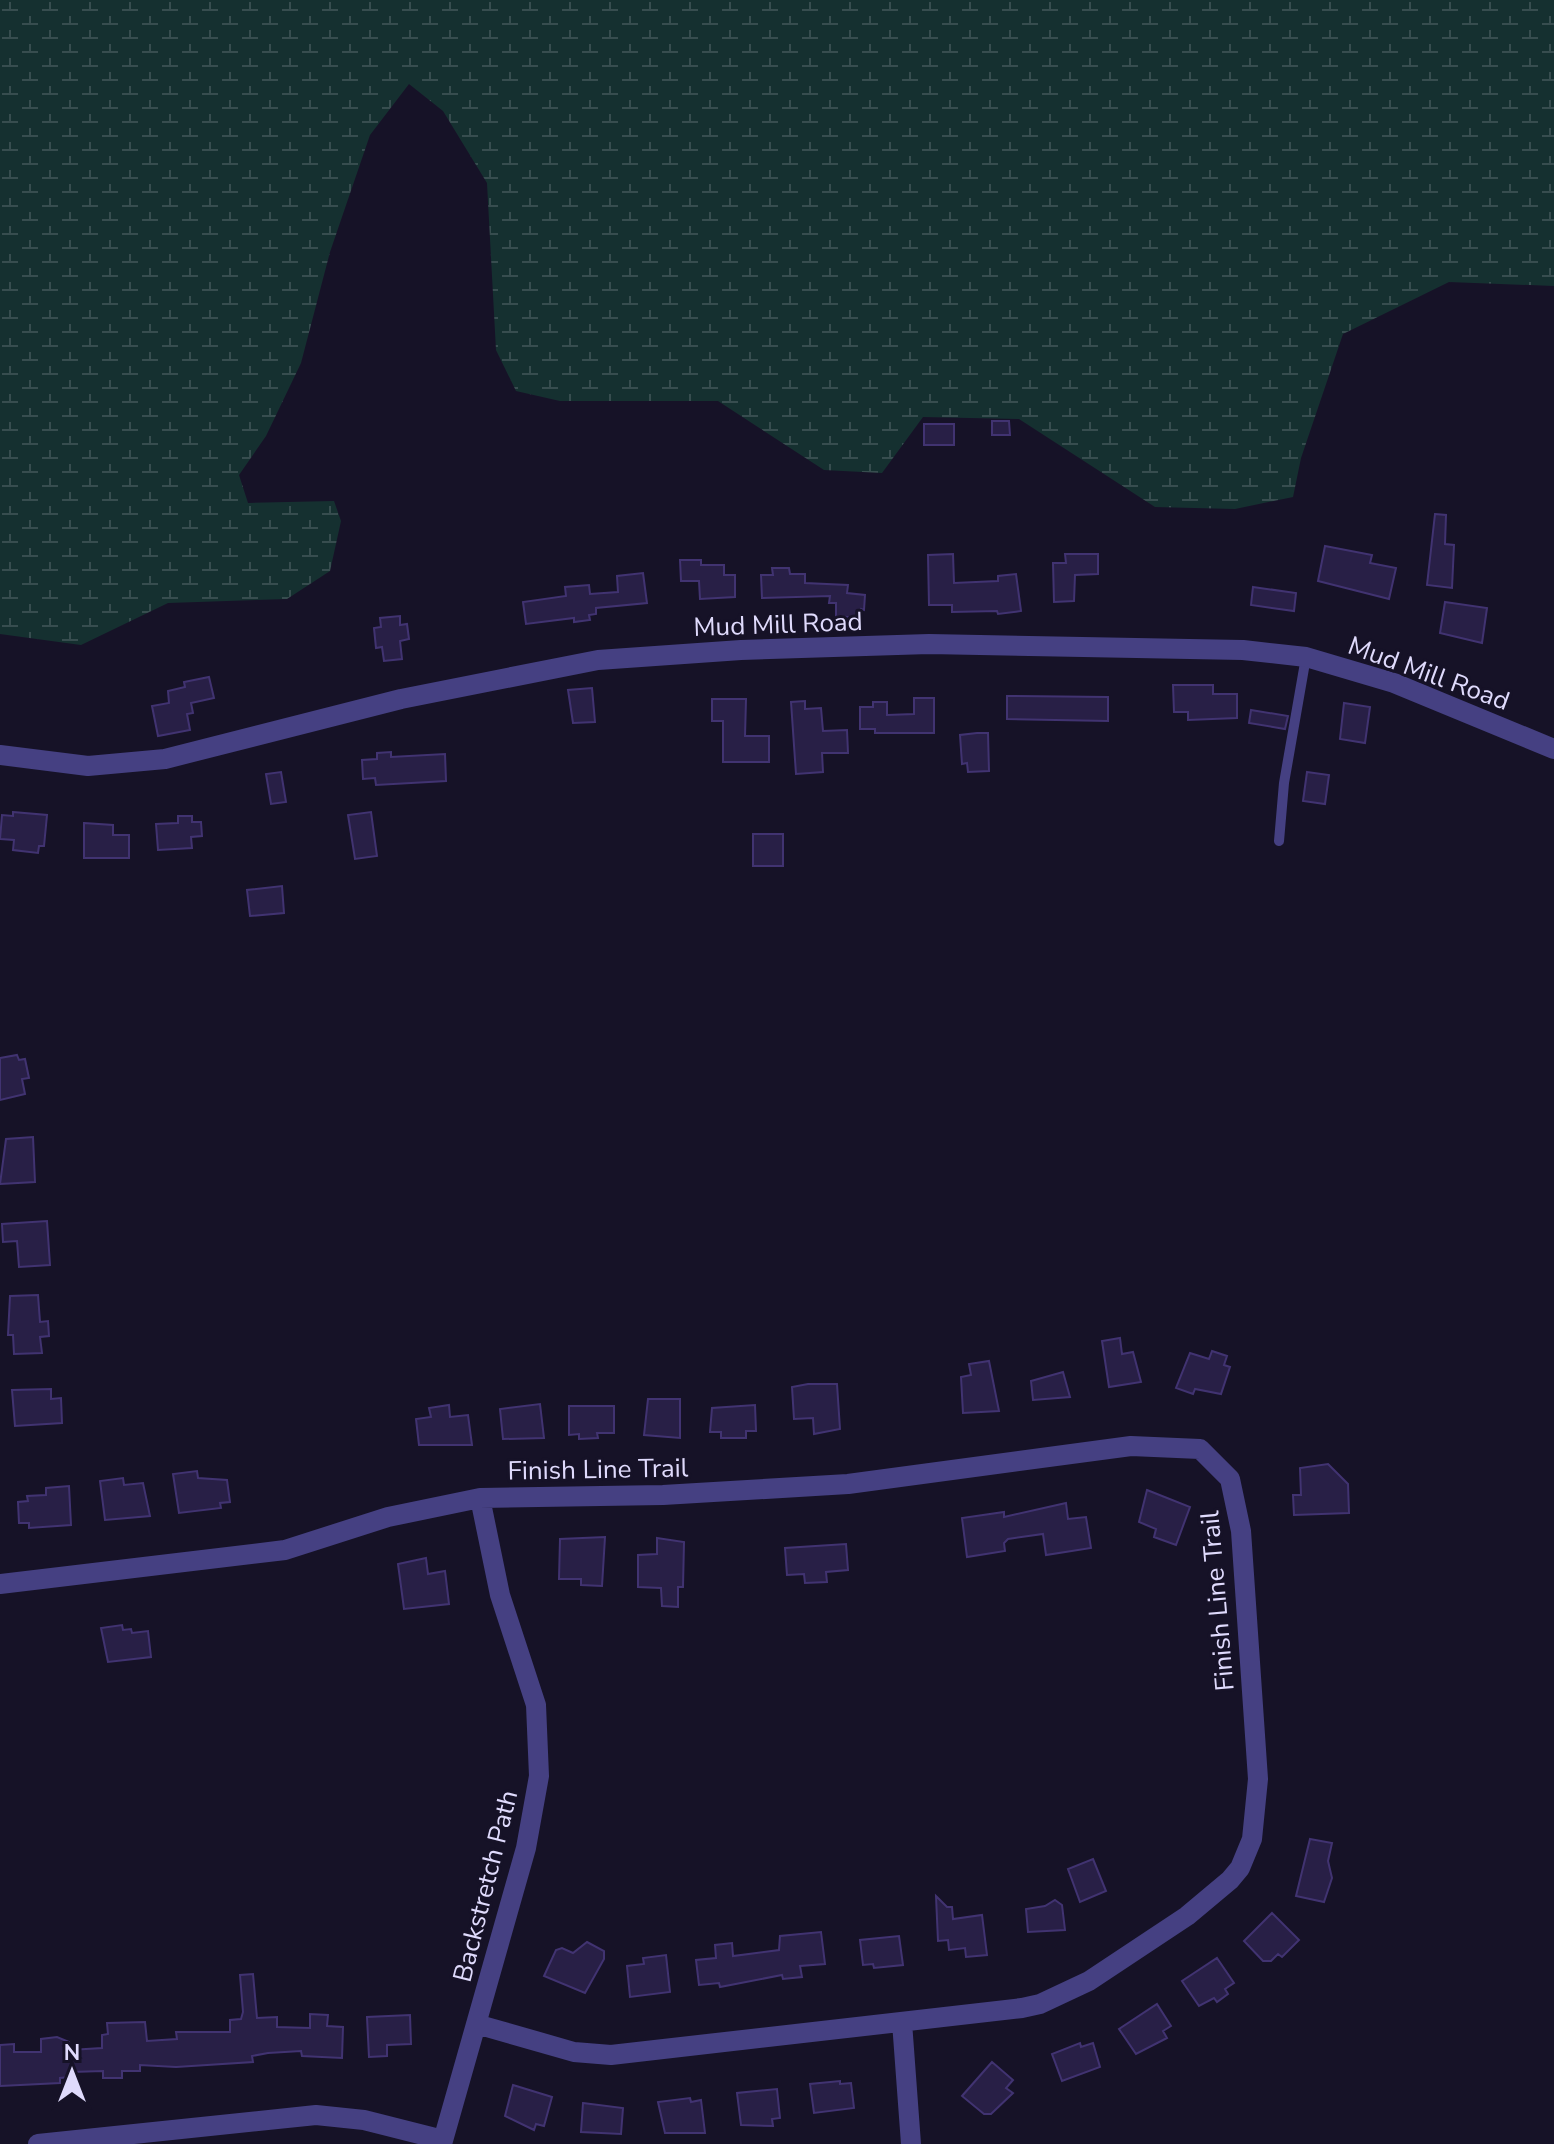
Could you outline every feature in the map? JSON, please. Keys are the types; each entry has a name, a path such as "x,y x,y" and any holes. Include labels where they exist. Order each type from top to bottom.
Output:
{"street":[{"name":"Mud Mill Road","path":"0,755 88,766 165,759 401,699 539,669 614,658 929,644 1243,650 1306,657 1394,683 1554,749"},
{"name":"Finish Line Trail","path":"0,1584 285,1550 388,1517 480,1498 663,1495 848,1484 1131,1446 1200,1449 1230,1479 1241,1531 1258,1779 1252,1839 1240,1868 1187,1916 1089,1981 1040,2004 611,2055 574,2052 476,2024"},
{"name":"Backstretch Path","path":"442,2142 526,1848 539,1776 536,1705 500,1595 480,1498"},
{"path":"902,2022 911,2144"},
{"path":"38,2144 316,2115 364,2120 442,2142"}],"lane":[{"path":"1279,841 1284,783 1306,657"}],"green space":[{"path":"0,0 1554,0 1554,286 1449,282 1343,334 1301,458 1293,497 1235,509 1155,507 1019,419 923,417 882,473 824,470 718,401 560,401 516,391 496,350 487,183 443,111 409,84 370,135 330,252 301,363 266,436 239,475 248,503 334,501 341,521 330,571 287,599 168,603 81,645 0,634"}],"building":[{"path":"992,421 1009,421 1010,435 992,435"},
{"path":"924,424 954,424 954,445 924,445"},
{"path":"1435,514 1446,515 1445,544 1454,545 1452,588 1427,585"},
{"path":"1325,546 1372,555 1370,563 1396,568 1389,599 1318,581"},
{"path":"953,554 954,583 998,581 998,576 1016,574 1021,611 998,614 997,611 952,612 952,605 929,605 928,555"},
{"path":"1065,554 1098,554 1098,574 1075,575 1074,601 1054,602 1053,563 1066,563"},
{"path":"680,560 701,560 701,565 724,565 724,575 735,575 735,597 700,599 699,581 681,581"},
{"path":"772,568 789,568 790,574 805,574 805,583 848,585 847,593 865,595 864,610 861,609 859,618 836,616 836,603 829,603 830,596 762,598 761,575 773,575"},
{"path":"643,573 647,603 596,608 596,614 589,615 590,620 574,622 574,618 526,624 523,602 566,596 565,587 589,585 590,594 618,592 617,576"},
{"path":"1253,587 1296,593 1294,611 1251,605"},
{"path":"1445,602 1487,608 1482,643 1440,633"},
{"path":"400,616 400,625 407,624 409,639 400,641 402,659 384,661 382,647 376,648 374,628 381,627 380,618"},
{"path":"209,677 214,698 191,703 193,713 187,714 190,730 158,736 152,706 169,703 168,691 185,687 184,682"},
{"path":"1173,685 1213,685 1213,694 1237,694 1237,718 1188,720 1188,712 1174,712"},
{"path":"592,688 595,722 573,723 568,690"},
{"path":"1007,696 1108,697 1108,721 1007,719"},
{"path":"914,698 934,698 934,733 875,733 875,729 860,729 860,707 873,707 873,702 887,702 887,715 914,714"},
{"path":"712,699 746,699 745,736 769,736 769,762 723,762 723,721 712,721"},
{"path":"805,701 805,709 821,708 823,731 847,730 848,753 822,753 823,772 796,774 791,702"},
{"path":"1344,703 1370,707 1365,743 1340,739"},
{"path":"1251,710 1288,716 1285,729 1249,723"},
{"path":"988,733 989,771 968,772 967,763 962,764 960,735"},
{"path":"391,752 391,757 445,754 446,781 376,785 375,778 363,779 362,760 377,759 377,753"},
{"path":"281,772 286,802 271,804 266,774"},
{"path":"1307,772 1329,775 1325,804 1303,801"},
{"path":"13,812 47,815 44,846 39,846 38,853 13,850 14,840 0,839 2,815 13,816"},
{"path":"371,812 377,856 355,859 348,815"},
{"path":"178,816 192,816 192,822 201,822 202,836 191,837 192,848 158,850 156,824 178,823"},
{"path":"84,823 113,825 113,835 129,835 129,858 84,858"},
{"path":"753,834 783,834 783,866 753,866"},
{"path":"282,886 284,913 250,916 247,890"},
{"path":"17,1055 19,1060 25,1059 29,1078 22,1079 25,1094 0,1100 0,1058"},
{"path":"33,1137 35,1182 0,1184 6,1139"},
{"path":"47,1221 50,1265 19,1267 17,1241 3,1242 2,1224"},
{"path":"38,1295 40,1322 48,1321 49,1336 40,1337 42,1353 14,1354 13,1335 8,1335 10,1296"},
{"path":"1120,1338 1122,1354 1133,1352 1141,1382 1109,1387 1102,1341"},
{"path":"1212,1351 1227,1356 1224,1365 1230,1367 1221,1394 1195,1389 1193,1394 1176,1388 1190,1353 1209,1359"},
{"path":"989,1361 999,1411 963,1413 961,1377 971,1375 969,1364"},
{"path":"1063,1372 1070,1397 1033,1400 1031,1381"},
{"path":"837,1384 840,1429 814,1434 813,1418 794,1419 792,1387"},
{"path":"51,1389 51,1399 61,1398 62,1423 15,1426 12,1390"},
{"path":"648,1399 680,1399 680,1438 644,1435"},
{"path":"540,1404 544,1438 503,1439 500,1409"},
{"path":"449,1405 450,1417 468,1415 472,1445 419,1445 416,1419 431,1417 429,1408"},
{"path":"755,1405 756,1431 746,1431 746,1438 721,1438 721,1432 710,1432 712,1408"},
{"path":"569,1406 614,1406 614,1433 597,1433 598,1438 579,1439 579,1434 569,1435"},
{"path":"1328,1464 1348,1484 1349,1513 1294,1515 1293,1495 1301,1495 1300,1468"},
{"path":"197,1471 198,1478 227,1480 230,1502 220,1503 221,1508 179,1513 173,1474"},
{"path":"123,1478 124,1485 143,1483 150,1516 105,1520 100,1481"},
{"path":"69,1486 71,1525 29,1528 29,1523 19,1523 18,1502 28,1501 27,1496 46,1495 46,1488"},
{"path":"1147,1490 1190,1507 1176,1545 1154,1537 1156,1529 1139,1522"},
{"path":"1066,1503 1068,1519 1086,1517 1091,1548 1046,1555 1043,1534 1008,1539 1004,1543 1005,1551 967,1557 962,1518 1004,1512 1004,1517"},
{"path":"605,1537 602,1586 581,1585 581,1579 559,1579 560,1539"},
{"path":"657,1538 684,1542 683,1587 678,1587 678,1607 662,1606 661,1588 638,1587 638,1555 657,1554"},
{"path":"846,1544 848,1570 826,1572 827,1582 805,1583 804,1574 787,1575 785,1548"},
{"path":"426,1558 428,1574 445,1571 449,1604 404,1609 398,1564"},
{"path":"122,1625 123,1630 131,1629 132,1633 148,1631 151,1657 108,1662 101,1628"},
{"path":"1310,1839 1332,1843 1328,1861 1332,1878 1324,1902 1296,1896"},
{"path":"1093,1859 1106,1891 1080,1902 1068,1869"},
{"path":"936,1896 947,1907 952,1907 953,1919 982,1915 987,1955 966,1957 965,1948 949,1950 948,1940 938,1941"},
{"path":"1055,1900 1062,1905 1065,1930 1028,1932 1026,1909 1045,1906"},
{"path":"1272,1913 1299,1940 1282,1957 1278,1954 1271,1961 1263,1961 1244,1941"},
{"path":"821,1932 825,1964 800,1966 802,1977 783,1979 782,1975 720,1987 719,1983 699,1985 696,1960 716,1958 715,1945 732,1943 733,1956 779,1950 780,1936"},
{"path":"899,1936 903,1965 874,1968 873,1964 863,1965 860,1940"},
{"path":"587,1942 604,1951 604,1959 585,1993 544,1976 556,1950 562,1948 573,1953"},
{"path":"666,1955 670,1992 630,1997 627,1966 644,1964 643,1958"},
{"path":"1217,1958 1234,1983 1225,1989 1228,1994 1217,2002 1214,1998 1199,2006 1182,1981"},
{"path":"253,1974 257,2018 277,2017 277,2027 310,2028 310,2014 328,2015 327,2026 343,2027 342,2058 302,2056 301,2051 268,2053 252,2056 253,2062 176,2067 140,2065 140,2071 122,2071 122,2078 103,2078 103,2071 71,2072 70,2077 60,2078 60,2083 0,2086 0,2045 14,2044 14,2052 41,2052 41,2039 57,2037 69,2042 70,2050 102,2048 102,2035 108,2034 107,2023 145,2022 147,2041 177,2039 176,2032 230,2032 230,2020 241,2019 243,2012 240,1975"},
{"path":"1157,2004 1171,2026 1163,2031 1167,2038 1136,2054 1119,2029"},
{"path":"410,2015 411,2044 387,2045 387,2056 369,2057 367,2017"},
{"path":"1080,2043 1081,2047 1093,2043 1100,2067 1062,2081 1052,2054"},
{"path":"992,2062 1013,2080 1006,2088 1013,2093 991,2114 984,2114 962,2096"},
{"path":"840,2081 840,2084 851,2083 854,2108 814,2113 810,2084"},
{"path":"513,2085 552,2097 544,2126 536,2124 534,2130 505,2116"},
{"path":"777,2089 780,2118 772,2119 773,2126 741,2125 737,2093"},
{"path":"690,2098 691,2102 701,2100 705,2133 665,2133 658,2102"},
{"path":"583,2103 623,2108 621,2134 581,2132"}]}
